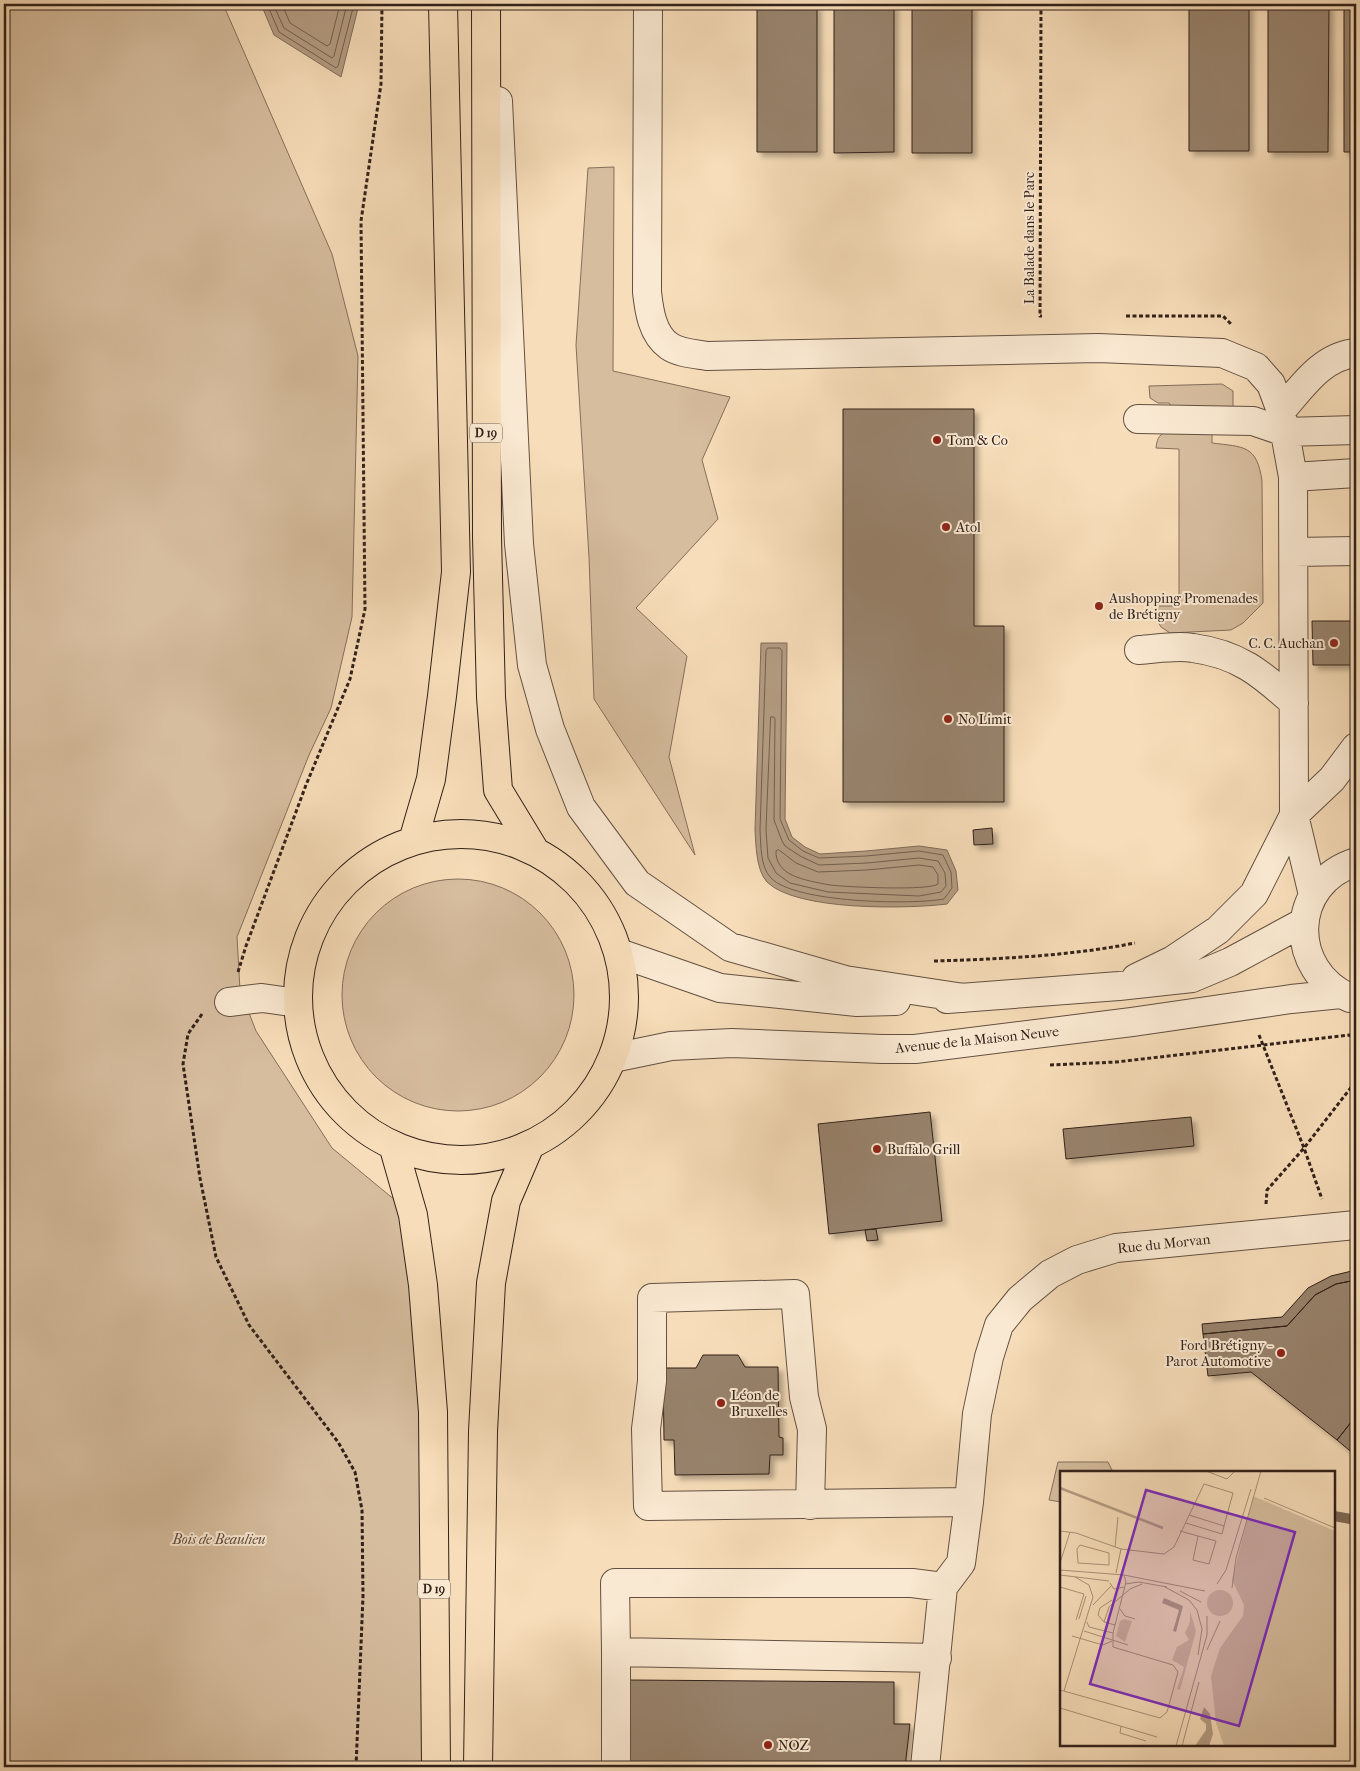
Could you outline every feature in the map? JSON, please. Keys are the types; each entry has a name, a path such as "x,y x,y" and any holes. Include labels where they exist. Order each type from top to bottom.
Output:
{"main road":[{"name":"D 19","path":"414,841 431,779 456,572 443,4"},
{"name":"D 19","path":"486,4 486,536 491,697 498,790 535,851"},
{"path":"454,834 496,837 535,851 572,876 601,912 619,953 625,1006 613,1058 599,1085 580,1109 556,1130 530,1146 496,1156 462,1160 426,1157 393,1146 362,1127 336,1102 316,1072 303,1038 298,1003 302,961 317,921 342,886 374,859 414,841 454,834"},
{"name":"D 19","path":"393,1146 413,1215 421,1267 433,1412 436,1767"},
{"path":"478,1767 483,1431 491,1283 506,1201 530,1146"}],"street":[{"path":"494,4 519,544 532,665 550,730 581,807 637,883 730,948 845,980 964,998"},
{"path":"648,4 647,292 649,313 656,331 668,345 686,352 707,356 1098,348 1222,353 1256,367 1271,384 1283,421 1294,477 1294,815 1313,895"},
{"path":"1283,421 1318,368 1346,354 1356,353"},
{"path":"1138,420 1283,421 1356,430"},
{"path":"1294,477 1356,473"},
{"path":"1294,552 1356,551"},
{"path":"1139,650 1192,648 1229,656 1263,675 1294,702"},
{"path":"1119,986 1173,960 1218,930 1254,894 1294,815 1332,779 1356,747"},
{"path":"1319,791 1356,781"},
{"path":"1352,999 1324,981 1311,963 1305,943 1304,922 1307,908 1313,895 1326,878 1344,866 1356,862"},
{"path":"619,953 720,988 857,1002 964,998 1119,986 1192,978 1230,962 1304,922"},
{"path":"229,1002 262,998 298,1003"},
{"name":"Avenue de la Maison Neuve","path":"613,1058 671,1046 732,1043 915,1049 1142,1021 1291,999 1352,999"},
{"name":"Rue du Morvan","path":"943,1587 961,1563 977,1414 989,1357 999,1325 1020,1300 1050,1274 1077,1260 1116,1248 1344,1227"},
{"path":"810,1504 812,1429 804,1397 795,1294 652,1298 652,1381 646,1429 648,1506 810,1504 969,1502"},
{"path":"616,1767 615,1583 912,1583 943,1587 925,1767"},
{"path":"616,1652 936,1658"}],"path":[{"path":"356,1767 363,1596 362,1510 355,1472 338,1442 249,1325 216,1257 200,1178 183,1064 188,1034 201,1015 229,1002 246,946 300,803 350,679 366,609 361,221 381,84 382,4"},
{"name":"La Balade dans le Parc","path":"1041,4 1040,316 1050,316"},
{"path":"1118,316 1224,316 1233,326"},
{"path":"930,961 1004,959 1111,947 1137,942"},
{"path":"1257,1030 1304,1148 1344,1227"},
{"path":"1264,1234 1267,1190 1304,1148 1356,1080"}],"green space":[{"name":"Bois de Beaulieu","path":"4,4 223,4 332,254 358,356 352,617 331,708 309,755 237,937 240,990 256,1031 332,1148 413,1215 436,1767 4,1767"},
{"path":"614,167 613,371 730,397 702,460 718,519 636,608 687,656 669,757 695,855 594,699 589,557 576,345 588,168"},
{"path":"1222,384 1233,391 1233,412 1175,412 1169,403 1158,403 1150,398 1149,386"},
{"path":"1165,432 1212,432 1212,443 1241,447 1247,450 1257,460 1260,469 1262,481 1263,603 1243,623 1231,630 1170,633 1161,627 1156,618 1156,606 1179,606 1179,449 1156,448 1158,438"},
{"path":"447,879 469,879 492,884 513,892 532,905 548,921 561,940 569,961 574,984 572,1018 561,1050 548,1069 532,1085 513,1098 492,1106 469,1111 447,1111 424,1106 403,1098 384,1085 368,1069 355,1050 347,1029 342,1006 342,984 347,961 355,940 368,921 384,905 403,892 424,884"},
{"path":"1058,1462 1108,1462 1112,1471 1060,1471 1060,1502 1049,1500"}],"water":[{"path":"261,4 359,4 341,77 274,35"},
{"path":"761,643 787,643 785,819 792,837 805,847 820,854 919,846 947,850 956,871 958,890 947,904 880,907 826,903 781,891 763,877 757,857 755,830"}],"building":[{"path":"757,4 817,4 817,152 757,152"},
{"path":"834,4 894,4 894,152 834,153"},
{"path":"912,4 972,4 972,153 912,153"},
{"path":"1189,4 1249,4 1249,151 1189,151"},
{"path":"1268,4 1329,4 1328,152 1268,152"},
{"path":"1344,4 1356,4 1356,152 1344,152"},
{"path":"843,409 974,409 974,626 1004,626 1004,802 843,802"},
{"name":"C. C. Auchan","path":"1312,621 1356,621 1356,665 1313,665"},
{"path":"992,828 993,844 974,845 973,830"},
{"name":"Buffalo Grill","path":"930,1112 942,1221 829,1234 818,1124"},
{"path":"1191,1117 1194,1146 1066,1159 1063,1129"},
{"path":"876,1229 878,1240 867,1241 865,1230"},
{"path":"1356,1270 1356,1280 1336,1284 1315,1295 1287,1326 1203,1334 1202,1324 1282,1317 1308,1288 1331,1276"},
{"name":"Ford Brétigny - Parot Automotive","path":"1356,1280 1356,1416 1337,1440 1251,1372 1208,1376 1203,1334 1287,1326 1315,1295 1336,1284"},
{"name":"Léon de Bruxelles","path":"703,1355 738,1355 745,1367 778,1367 779,1437 783,1438 783,1455 770,1455 769,1474 675,1475 674,1440 664,1440 663,1368 696,1368"},
{"path":"1356,1416 1356,1454 1355,1455 1337,1440"},
{"name":"NOZ","path":"629,1680 894,1682 894,1724 910,1724 905,1767 628,1767"}],"waterway":[{"path":"1335,1516 1356,1520"}],"place":[{"name":"Tom & Co","path":"937,440"},
{"name":"Atol","path":"946,527"},
{"name":"Aushopping Promenades de Brétigny","path":"1099,606"},
{"name":"C. C. Auchan","path":"1334,643"},
{"name":"No Limit","path":"948,719"},
{"name":"Buffalo Grill","path":"877,1149"},
{"name":"Ford Brétigny - Parot Automotive","path":"1281,1353"},
{"name":"Léon de Bruxelles","path":"721,1403"},
{"name":"NOZ","path":"768,1745"}]}
